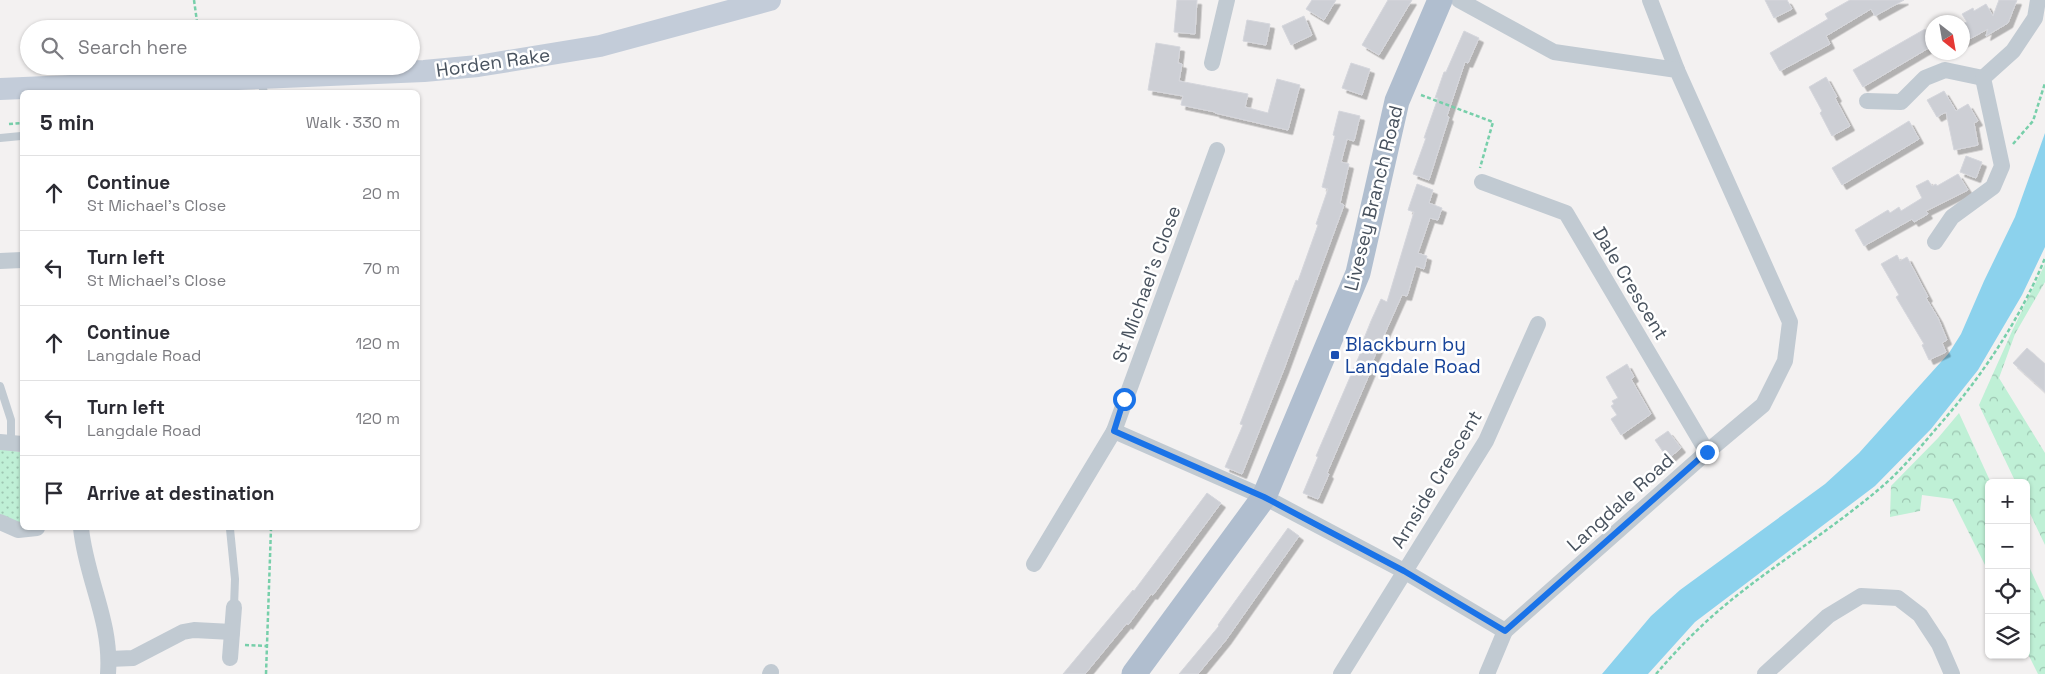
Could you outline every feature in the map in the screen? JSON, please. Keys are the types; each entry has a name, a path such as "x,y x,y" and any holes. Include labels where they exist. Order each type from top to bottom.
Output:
{"main road":[{"name":"Livesey Branch Road","path":"1134,674 1264,497 1358,273 1398,101 1440,0"}],"street":[{"name":"Horden Rake","path":"420,71 478,66 600,46 770,0"},
{"path":"1212,63 1227,0"},
{"path":"1459,0 1554,52 1676,70"},
{"name":"Langdale Road","path":"1505,631 1707,452 1763,405 1785,361 1790,322 1676,70 1650,0"},
{"path":"1984,78 2013,51 2035,18 2038,0"},
{"path":"1867,101 1901,102 1925,78 1945,70 1984,78"},
{"name":"Horden Rake","path":"0,89 209,79 262,85 378,75"},
{"path":"1935,242 1952,217 1993,187 2002,166 1984,78"},
{"name":"St Michael's Close","path":"1034,564 1114,431 1217,150"},
{"name":"Dale Crescent","path":"1482,182 1566,213 1707,452"},
{"path":"0,261 20,260"},
{"name":"Arnside Crescent","path":"1341,674 1486,441 1538,324"},
{"path":"1114,431 1264,497 1404,571 1505,631 1487,674"},
{"path":"0,522 20,530"},
{"path":"81,530 87,564 106,628 109,667 133,658 183,632 194,630 231,645 234,607"},
{"path":"1765,674 1828,616 1861,596 1898,598 1920,615 1939,644 1952,674"}],"lane":[{"path":"0,138 20,136"},
{"path":"0,386 11,420 11,443"},
{"path":"230,530 235,571 234,607"}],"path":[{"path":"194,0 197,20"},
{"path":"2001,158 2033,121 2045,83"},
{"path":"1415,92 1493,122 1476,180 1482,182"},
{"path":"8,125 20,123"},
{"path":"1656,674 1682,644 1718,611 1878,490 1913,456 1954,409 1989,363 2017,314 2045,258"},
{"path":"266,674 271,530"},
{"path":"231,645 268,646"}],"green space":[{"path":"2045,264 2045,282 2015,334 1999,378 2045,453 2045,545 2030,513 2030,479 2014,479 1979,405"},
{"path":"1959,413 1989,479 1985,479 1985,565 1952,499 1922,495 1920,511 1890,517 1891,486 1938,438"},
{"path":"0,449 20,452 20,524 0,516"},
{"path":"2030,569 2045,601 2045,674 2038,674 2030,658"}],"water":[{"path":"2045,133 2045,247 2022,295 1978,370 1931,429 1875,486 1695,622 1648,674 1602,674 1651,616 1680,590 1825,484 1859,453 1949,353 1961,334 2015,217"}],"building":[{"path":"1177,0 1197,0 1195,34 1174,32"},
{"path":"1312,0 1336,0 1324,20 1306,9"},
{"path":"1388,0 1412,0 1379,55 1362,45"},
{"path":"1765,0 1787,0 1792,9 1774,18"},
{"path":"1850,0 1904,0 1875,16 1871,9 1826,36 1830,44 1780,71 1770,53 1828,19 1825,14"},
{"path":"1999,0 2017,0 2008,23 1986,36 1988,29 1970,39 1970,15 1962,14 1973,8 1974,11 1986,4 1993,16"},
{"path":"1304,16 1312,35 1291,45 1282,26"},
{"path":"1247,20 1270,24 1266,45 1243,41"},
{"path":"1925,29 1925,50 1863,87 1853,70"},
{"path":"1464,31 1479,38 1468,63 1465,62 1429,180 1413,174 1426,138 1424,138 1438,98 1435,98 1444,72 1446,72"},
{"path":"1156,43 1180,47 1178,63 1182,64 1179,81 1248,94 1245,107 1268,113 1277,79 1300,85 1288,130 1181,105 1183,96 1148,90"},
{"path":"1351,63 1370,69 1362,95 1342,88"},
{"path":"1826,77 1850,126 1832,136 1820,113 1822,111 1809,87"},
{"path":"1944,91 1956,111 1968,104 1978,121 1974,123 1978,145 1954,150 1946,112 1937,117 1927,100"},
{"path":"1339,111 1360,116 1354,141 1347,139 1341,162 1349,164 1340,203 1344,205 1284,369 1242,474 1225,467 1243,425 1240,424 1296,280 1298,281 1318,225 1316,224 1328,189 1322,187 1335,136 1333,135"},
{"path":"1909,121 1919,139 1842,185 1832,168"},
{"path":"1966,156 1982,162 1976,178 1960,172"},
{"path":"1958,174 1968,190 1926,211 1928,214 1914,222 1912,219 1864,246 1855,230 1888,210 1890,213 1899,207 1901,211 1922,198 1916,186 1928,180 1932,186 1936,184 1937,186"},
{"path":"1417,184 1433,190 1429,203 1442,208 1438,220 1430,218 1418,253 1427,256 1424,269 1416,266 1407,296 1402,295 1373,360 1375,361 1327,473 1329,474 1318,499 1303,493 1318,457 1316,456 1363,347 1361,346 1371,321 1381,299 1387,302 1414,212 1408,210"},
{"path":"1897,255 1900,261 1907,257 1928,297 1926,298 1938,318 1947,340 1942,343 1946,352 1929,360 1922,345 1924,344 1896,297 1899,295 1881,264"},
{"path":"2027,348 2045,364 2045,392 2013,363"},
{"path":"1627,364 1634,377 1631,379 1651,414 1621,435 1611,419 1617,415 1611,406 1614,404 1612,401 1618,398 1606,377"},
{"path":"1668,431 1681,448 1668,459 1655,440"},
{"path":"1207,493 1221,503 1153,595 1151,594 1128,625 1127,623 1085,674 1063,674 1134,591"},
{"path":"1288,528 1299,536 1226,640 1198,674 1179,674 1219,626"}],"place":[{"name":"Blackburn by Langdale Road","path":"1335,355"}],"route":[{"path":"1124,399 1114,431 1264,497 1404,571 1505,631 1707,452"}]}
